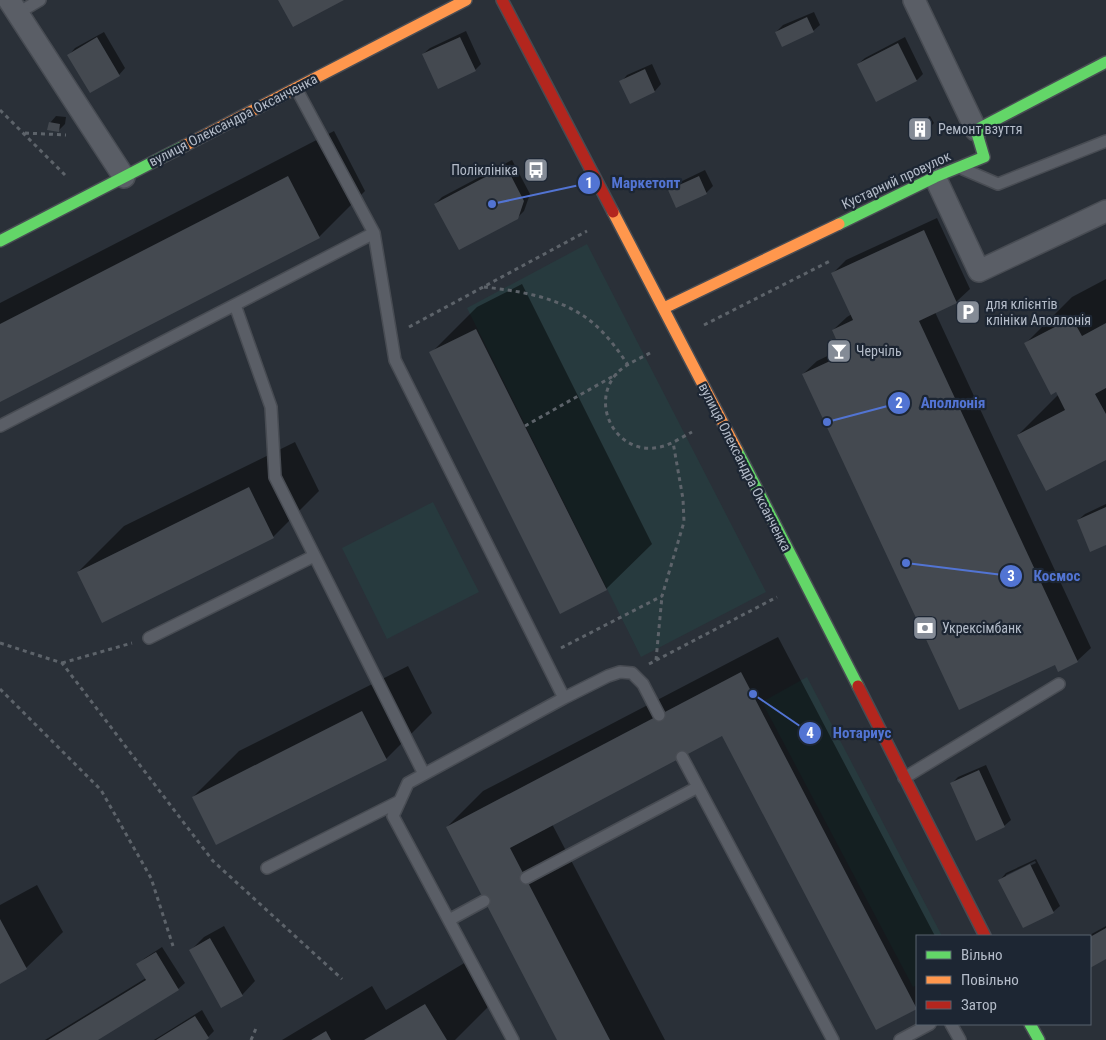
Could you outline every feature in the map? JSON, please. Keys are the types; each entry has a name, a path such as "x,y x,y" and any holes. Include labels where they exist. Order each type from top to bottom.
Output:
{"street":[{"name":"вулиця Олександра Оксанченка","path":"0,241 466,0"},
{"name":"вулиця Олександра Оксанченка","path":"502,0 664,308 984,935"},
{"path":"914,0 976,130 1106,62"},
{"path":"14,6 124,177"},
{"name":"Кустарний провулок","path":"664,308 935,176 984,157 976,130"},
{"path":"935,176 979,271 1106,212"},
{"path":"1030,1025 1038,1040"}],"lane":[{"path":"14,6 40,0"},
{"path":"296,88 374,233 395,360 564,698"},
{"path":"959,167 998,184 1106,141"},
{"path":"0,426 374,233"},
{"path":"235,305 271,407 275,477 424,774"},
{"path":"149,638 314,556"},
{"path":"513,1040 393,816 408,783 608,676 620,672 632,673 642,684 659,715"},
{"path":"904,778 1059,684"},
{"path":"682,757 833,1040"},
{"path":"526,878 698,786"},
{"path":"267,868 400,801"},
{"path":"449,920 484,901"},
{"path":"900,1040 928,1025"},
{"path":"952,1025 960,1040"}],"path":[{"path":"0,110 68,178"},
{"path":"24,133 98,137"},
{"path":"391,336 587,231"},
{"path":"697,329 835,259"},
{"path":"483,287 521,291 576,311 593,323 613,343 628,365"},
{"path":"525,426 650,353"},
{"path":"617,374 610,385 606,399 607,413 611,426 620,437 632,444 646,448 660,447 692,432"},
{"path":"656,660 662,596 684,522 683,499 673,442"},
{"path":"544,657 662,596"},
{"path":"632,673 777,597"},
{"path":"0,643 62,663 149,638"},
{"path":"62,663 213,861 342,979"},
{"path":"0,689 102,790 151,878 173,946"},
{"path":"251,1040 257,1026"}],"green space":[{"path":"587,244 766,592 641,657 467,308"},
{"path":"433,502 479,592 387,639 342,548"},
{"path":"807,677 941,935 916,935 916,986 913,987 762,702"}],"building":[{"path":"278,0 344,0 293,27"},
{"path":"807,17 814,32 782,47 775,32"},
{"path":"97,37 120,76 90,93 67,55"},
{"path":"460,37 476,71 438,89 422,54"},
{"path":"898,43 917,81 876,102 857,64"},
{"path":"645,69 655,92 630,104 619,81"},
{"name":"Ремонт взуття","path":"923,121 928,130 917,136 912,127"},
{"path":"49,122 60,124 59,132 47,130"},
{"path":"506,166 524,201 518,219 459,250 434,204"},
{"path":"288,176 320,238 0,402 0,324"},
{"path":"699,176 707,194 676,208 668,190"},
{"path":"924,230 957,303 919,321 1078,662 1058,672 1055,665 959,710 802,374 843,355 832,330 853,320 831,273"},
{"path":"1072,318 1082,336 1106,323 1106,388 1095,394 1106,414 1106,460 1046,491 1017,435 1065,410 1056,392 1051,395 1024,343"},
{"path":"476,329 607,590 560,614 429,352"},
{"path":"249,487 274,538 102,623 77,572"},
{"path":"1106,507 1106,545 1090,552 1077,520"},
{"path":"741,672 916,1010 876,1030 722,736 510,848 610,1040 557,1040 446,827"},
{"path":"362,711 387,760 216,845 192,797"},
{"path":"979,770 1005,827 976,841 950,783"},
{"path":"1030,864 1054,913 1023,928 998,880"},
{"path":"0,919 27,969 0,984"},
{"path":"1106,928 1106,959 1091,967 1091,936"},
{"path":"210,938 243,996 221,1008 189,950"},
{"path":"156,952 179,990 98,1040 48,1040 146,980 136,964"},
{"path":"425,1004 447,1040 364,1040"},
{"path":"195,1016 209,1038 206,1040 156,1040"},
{"path":"326,1031 331,1040 311,1040"}],"traffic: fast":[{"path":"839,224 935,177 984,157 976,130 1106,62"},
{"path":"0,241 184,146"},
{"path":"737,450 858,686"},
{"path":"1031,1025 1039,1040"}],"traffic: slow":[{"path":"184,146 466,0"},
{"path":"613,212 737,450"},
{"path":"664,308 839,224"}],"traffic: jam":[{"path":"502,0 613,212"},
{"path":"858,686 984,935"}],"place":[{"name":"Ремонт взуття","path":"920,129"},
{"name":"Поліклініка","path":"536,170"},
{"name":"Маркетопт","path":"492,204"},
{"name":"для клієнтів клініки Аполлонія","path":"968,312"},
{"name":"Черчіль","path":"839,351"},
{"name":"Аполлонія","path":"827,422"},
{"name":"Космос","path":"906,563"},
{"name":"Укрексімбанк","path":"925,628"},
{"name":"Нотариус","path":"753,694"}]}
